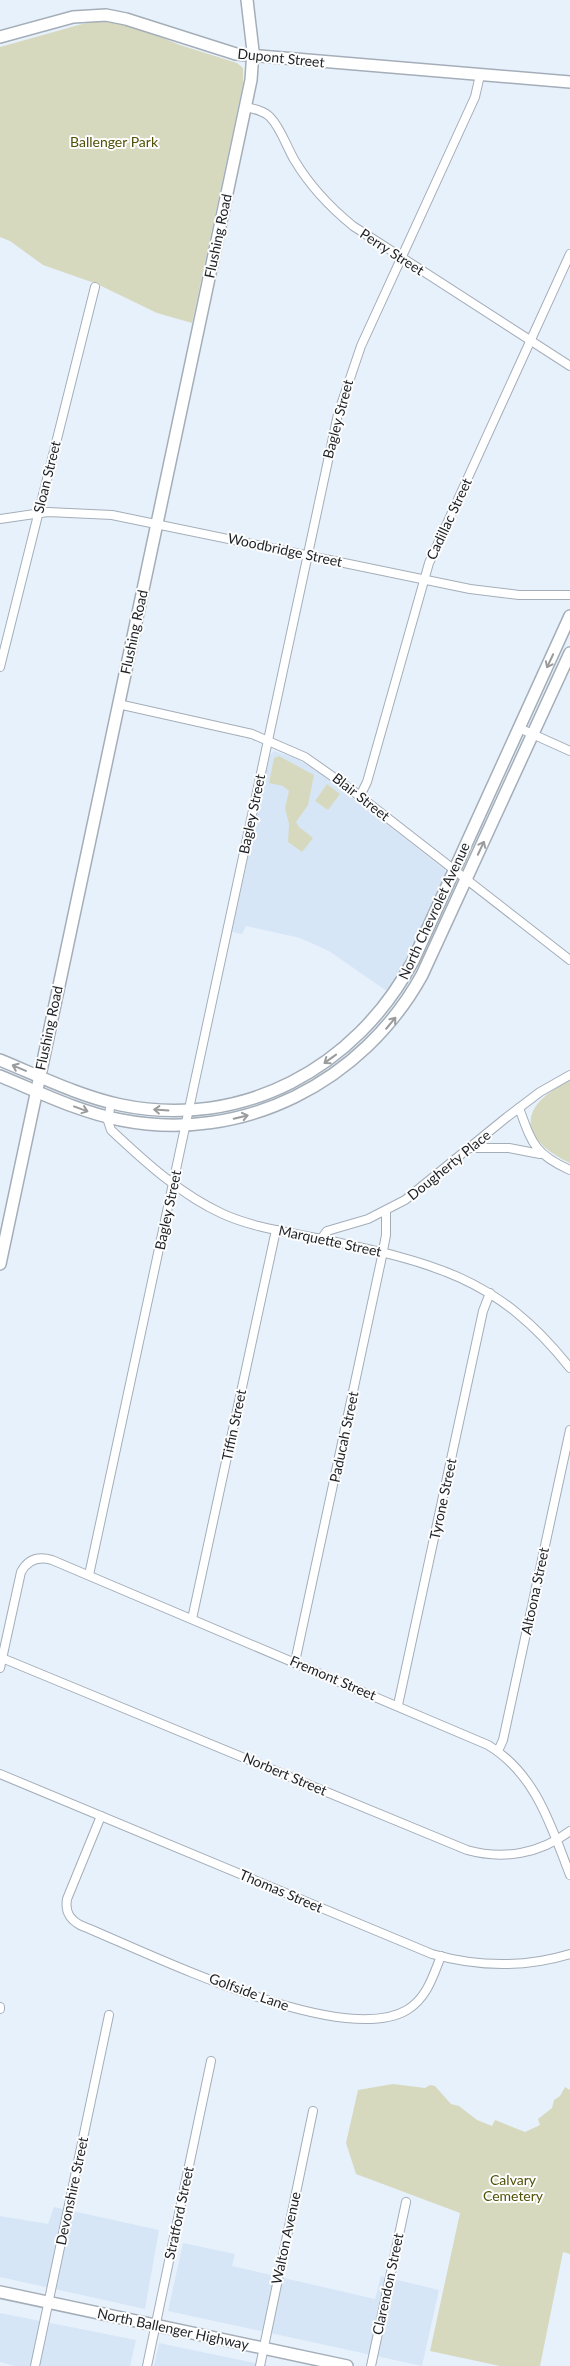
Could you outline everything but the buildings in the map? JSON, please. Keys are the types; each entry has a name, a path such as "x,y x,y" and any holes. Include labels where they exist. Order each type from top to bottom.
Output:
{"street":[{"name":"Flushing Road","path":"0,1264 246,106 253,56 247,0"},
{"name":"Dupont Street","path":"0,37 73,17 106,15 126,18 224,52 570,82"},
{"name":"Bagley Street","path":"89,1575 307,555 331,444 346,386 401,258 475,97 480,75"},
{"name":"Perry Street","path":"246,106 261,111 272,118 299,167 335,210 362,233 570,366"},
{"name":"Cadillac Street","path":"360,796 372,768 430,559 570,254"},
{"name":"Sloan Street","path":"0,667 95,287"},
{"name":"Woodbridge Street","path":"0,518 38,513 93,513 157,523 424,580 499,593 570,595"},
{"name":"North Chevrolet Avenue","path":"0,1060 111,1102 146,1109 189,1110 236,1103 281,1088 322,1065 361,1033 387,1003 408,969 570,616"},
{"name":"North Chevrolet Avenue","path":"0,1076 108,1117 144,1124 186,1125 238,1118 288,1101 335,1074 372,1044 398,1014 416,987 570,653"},
{"name":"Blair Street","path":"118,704 214,725 268,740 313,761 570,960"},
{"path":"519,728 570,751"},
{"path":"361,1033 372,1044"},
{"name":"Dougherty Place","path":"321,1239 328,1231 361,1222 386,1211 417,1192 519,1108 570,1074"},
{"path":"108,1117 111,1102"},
{"path":"519,1108 529,1138 542,1155"},
{"name":"Marquette Street","path":"108,1117 111,1130 174,1183 222,1213 276,1230 383,1252 440,1268 490,1293 537,1329 570,1368"},
{"path":"469,1148 509,1148 542,1155 570,1170"},
{"name":"Paducah Street","path":"295,1662 383,1252 386,1211"},
{"name":"Tiffin Street","path":"192,1619 276,1230"},
{"name":"Tyrone Street","path":"398,1705 483,1312 490,1293"},
{"name":"Altoona Street","path":"498,1751 504,1740 570,1430"},
{"name":"Fremont Street","path":"2,1658 20,1576 24,1566 31,1561 46,1558 477,1738 498,1751 514,1765 534,1790 570,1875"},
{"path":"0,1668 2,1658"},
{"name":"Norbert Street","path":"2,1658 462,1848 483,1854 508,1855 532,1850 557,1841 570,1831"},
{"name":"Thomas Street","path":"0,1774 441,1956 475,1963 510,1965 570,1954"},
{"path":"58,1916 68,1913 67,1899 102,1816"},
{"name":"Golfside Lane","path":"68,1913 72,1920 80,1925 263,2000 304,2011 367,2020 393,2016 416,2003 428,1987 441,1956"},
{"name":"Devonshire Street","path":"35,2366 109,2015"},
{"name":"Stratford Street","path":"147,2366 211,2061"},
{"name":"Walton Avenue","path":"260,2366 313,2111"},
{"name":"Clarendon Street","path":"371,2366 406,2202"},
{"name":"North Ballenger Highway","path":"0,2292 346,2366"}],"shaded area":[{"path":"274,751 296,758 326,777 445,870 445,876 406,961 388,992 329,951 300,938 246,926 242,934 232,932 270,755"},
{"path":"54,2207 159,2230 145,2309 0,2277 0,2216 48,2224"},
{"path":"183,2243 235,2254 232,2266 375,2299 381,2276 439,2290 422,2366 168,2311"},
{"path":"0,2313 136,2340 130,2366 15,2366 0,2362"},
{"path":"159,2343 269,2366 154,2366"}],"green space":[{"name":"Ballenger Park","path":"105,20 141,29 180,45 237,63 243,68 243,84 192,323 157,313 97,284 43,265 10,241 0,237 0,47 82,24"},
{"path":"279,756 314,775 308,805 296,822 299,827 313,838 302,852 288,842 289,824 285,808 289,791 283,786 269,783 274,758"},
{"path":"327,784 340,794 328,810 315,801"},
{"path":"570,1081 570,1163 553,1154 541,1144 533,1133 531,1122 533,1112 540,1101 552,1091"},
{"name":"Calvary Cemetery","path":"393,2084 425,2088 430,2085 435,2086 451,2104 459,2106 477,2120 492,2126 495,2120 525,2132 540,2125 538,2119 552,2108 554,2100 560,2096 565,2087 570,2090 570,2254 563,2252 540,2366 500,2366 430,2351 460,2213 356,2174 346,2143 358,2090"}]}
